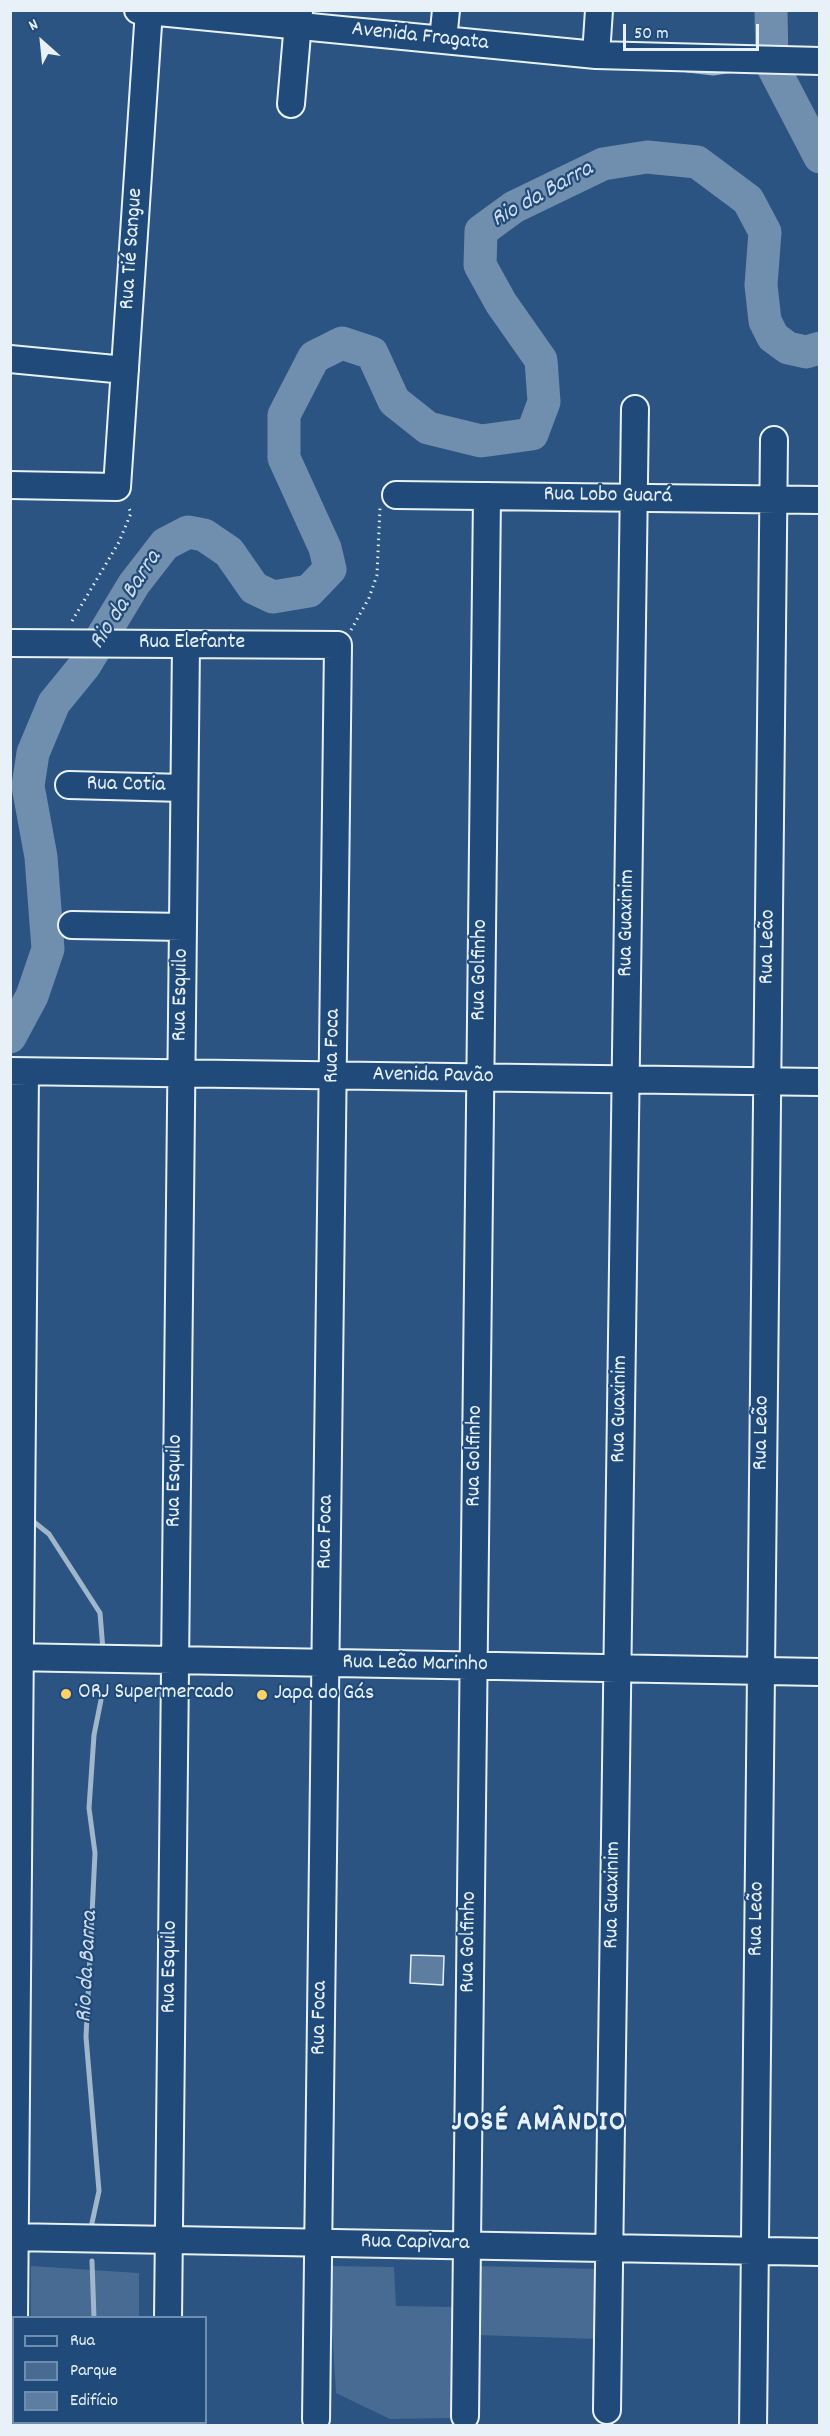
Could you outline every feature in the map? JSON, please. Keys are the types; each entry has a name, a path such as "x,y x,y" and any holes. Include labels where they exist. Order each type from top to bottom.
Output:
{"street":[{"path":"443,40 446,10"},
{"path":"596,55 599,10"},
{"name":"Avenida Fragata","path":"145,11 298,18 443,40 596,55 819,61"},
{"name":"Rua Tié Sangue","path":"117,487 145,11"},
{"path":"291,104 298,18"},
{"path":"10,359 125,370"},
{"name":"Rua Guaxinim","path":"607,2410 635,409"},
{"name":"Rua Leão","path":"753,2426 774,440"},
{"path":"10,485 117,487"},
{"name":"Rua Lobo Guará","path":"396,495 819,500"},
{"name":"Rua Golfinho","path":"465,2416 487,496"},
{"name":"Rua Elefante","path":"10,643 338,645"},
{"name":"Rua Esquilo","path":"168,2316 186,644"},
{"name":"Rua Foca","path":"316,2420 338,645"},
{"name":"Rua Cotia","path":"69,785 184,788"},
{"path":"72,925 183,927"},
{"path":"14,2316 16,1657 23,1520 18,1071"},
{"name":"Avenida Pavão","path":"18,1071 819,1082"},
{"name":"Rua Leão Marinho","path":"16,1657 819,1672"},
{"name":"Rua Capivara","path":"13,2237 819,2252"}],"path":[{"path":"59,644 111,557 131,513 117,487"},
{"path":"338,645 355,625 369,598 377,576 381,506 386,498 396,495"}],"green space":[{"path":"31,2266 139,2273 139,2316 31,2316"},
{"path":"328,2266 394,2267 396,2306 455,2307 451,2418 390,2419 336,2393"},
{"path":"476,2266 599,2269 596,2339 476,2335"},
{"path":"31,2424 139,2424 139,2425 31,2426"}],"building":[{"path":"411,1955 444,1956 443,1985 410,1983"}],"waterway":[{"name":"Rio da Barra","path":"771,10 772,65 820,157"},
{"path":"687,70 713,73 734,70"},
{"name":"Rio da Barra","path":"10,1037 32,996 48,949 41,857 28,786 33,753 54,703 85,665 134,584 165,544 188,532 204,535 229,552 254,588 273,597 309,591 330,569 325,548 284,458 284,415 314,357 342,343 372,353 394,401 428,428 481,441 532,434 544,402 541,360 501,303 480,265 481,231 514,207 603,164 647,157 697,162 748,200 765,232 761,285 765,321 773,337 788,348 806,352 820,348"},
{"name":"Rio da Barra","path":"29,1518 49,1534 100,1613 103,1650"},
{"name":"Rio da Barra","path":"90,2232 99,2191 86,2037 95,1853 89,1808 94,1735 101,1700"},
{"name":"Rio da Barra","path":"92,2261 94,2316"},
{"path":"128,2426 200,2426"}],"place":[{"name":"ORJ Supermercado","path":"66,1694"},
{"name":"Japa do Gás","path":"262,1695"}],"district":[{"name":"JOSÉ AMÂNDIO","path":"539,2125"}]}
